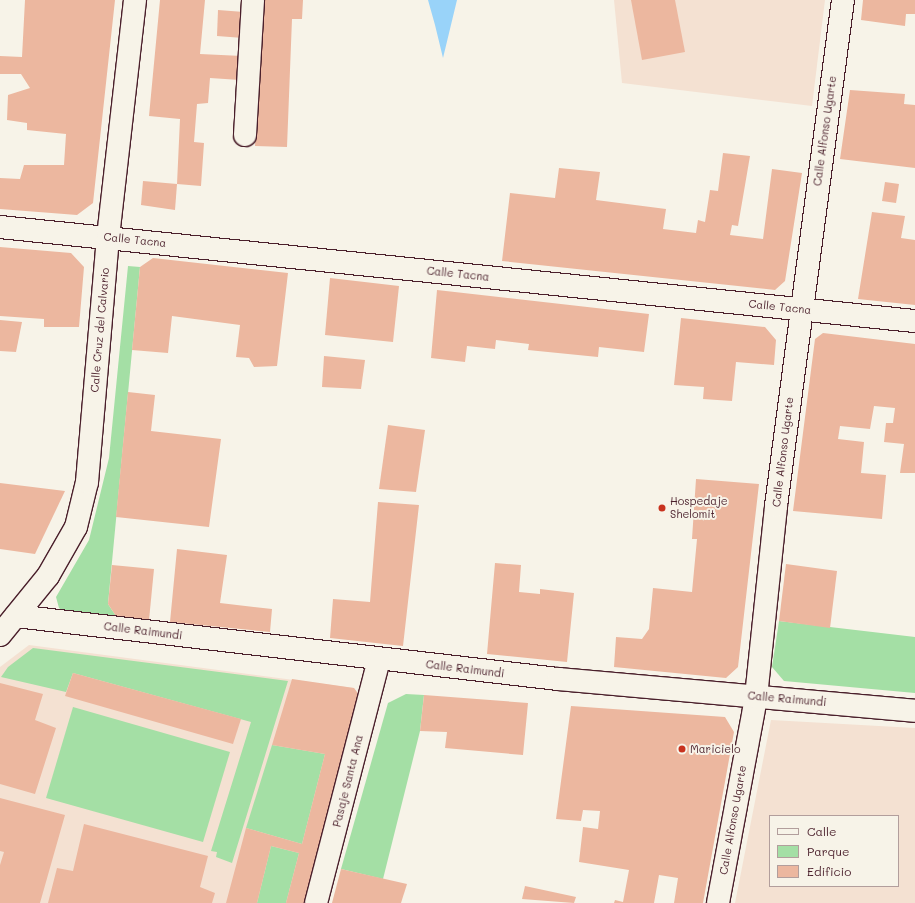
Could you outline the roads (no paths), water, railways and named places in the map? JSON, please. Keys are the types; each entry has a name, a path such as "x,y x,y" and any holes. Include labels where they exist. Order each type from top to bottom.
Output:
{"street":[{"name":"Calle Cruz del Calvario","path":"0,635 48,576 76,526 87,482 108,238 135,0"},
{"path":"245,135 252,0"},
{"name":"Calle Alfonso Ugarte","path":"718,903 756,697 801,310 843,0"},
{"name":"Calle Tacna","path":"0,227 915,321"},
{"name":"Calle Raimundi","path":"16,616 379,659 756,697 915,710"},
{"name":"Pasaje Santa Ana","path":"316,903 379,659"}],"water":[{"path":"428,0 457,0 443,58 435,25"}],"place":[{"name":"Hospedaje Shelomit","path":"662,508"},
{"name":"Maricielo","path":"682,749"}]}
